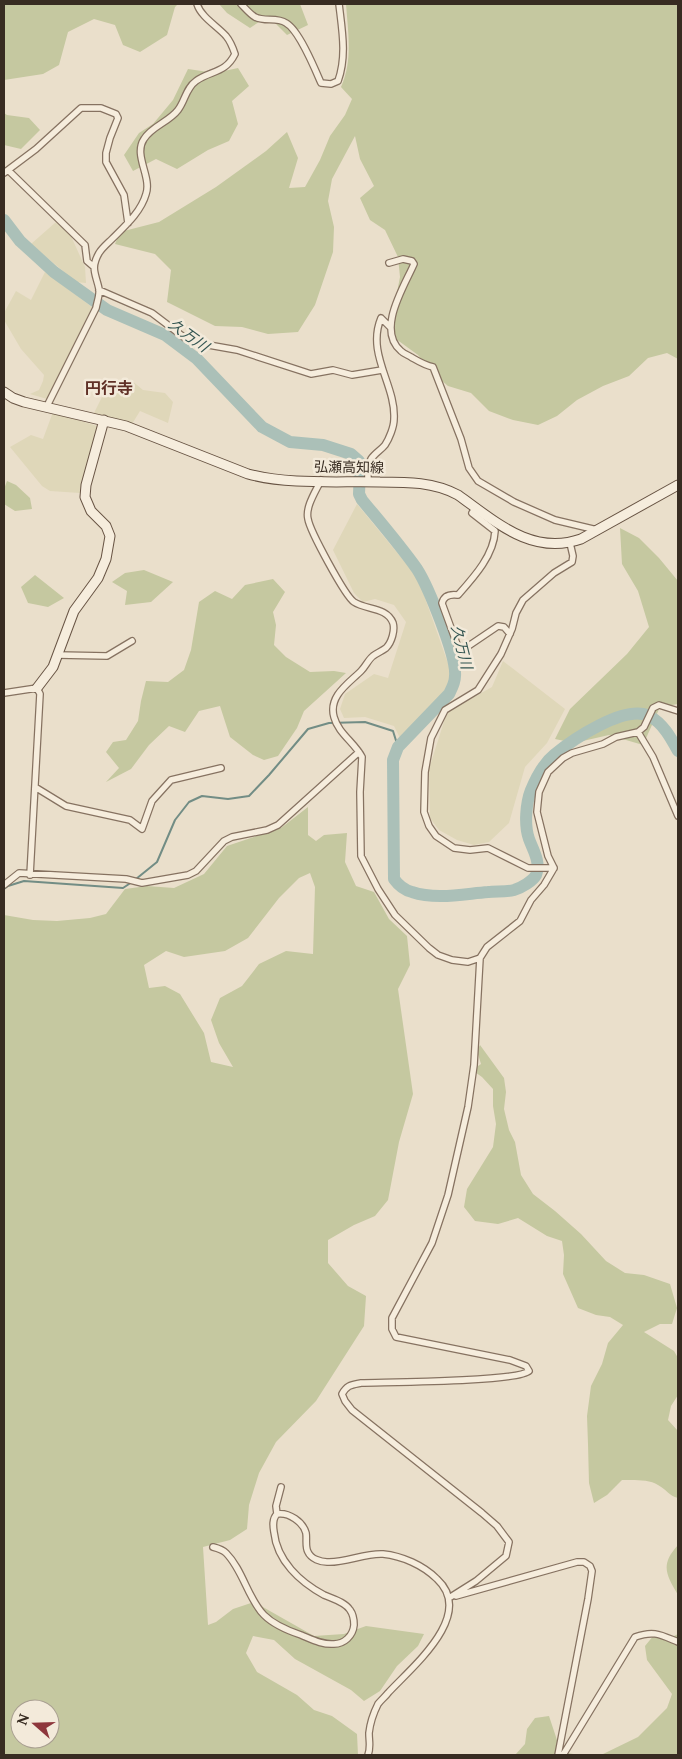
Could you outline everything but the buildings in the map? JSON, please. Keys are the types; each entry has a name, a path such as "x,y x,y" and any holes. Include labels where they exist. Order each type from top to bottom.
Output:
{"main road":[{"name":"弘瀬高知線","path":"5,395 46,408 104,420 164,440 248,474 274,480 367,481 434,485 453,492 523,538 551,544 570,542 597,530 678,485"},
{"path":"37,688 53,667 74,610 98,578 106,559 110,536 106,526 91,511 85,498 86,484 104,420"}],"street":[{"path":"46,408 96,308 99,290 94,267 99,253 141,207 147,193 140,149 143,140 152,130 173,116 179,109 190,86 197,80 230,64 235,54 227,37 198,8 197,4"},
{"path":"241,4 257,18 286,22 292,28 304,48 322,83 331,84 338,81 344,56 339,4"},
{"path":"94,267 88,261 85,245 6,172 36,149 81,108 101,108 116,114 118,118 106,152 106,162 124,195 128,223"},
{"path":"389,263 403,259 412,261 414,264 401,287 390,327 393,342 402,353 426,366 433,367 469,468 478,481 514,502 555,520 597,530"},
{"path":"99,290 152,313 185,338 203,344 237,350 311,374 333,370 352,375 382,370"},
{"path":"367,481 368,466 372,458 386,443 394,422 394,407 382,370 376,340 377,327 381,318 390,327"},
{"path":"321,480 308,511 308,520 319,543 350,599 360,606 382,612 390,618 393,624 393,633 386,648 371,658 362,670 345,685 334,701 334,716 339,727 362,757 360,792 361,856 395,916 428,948 438,955 452,960 468,962 480,958"},
{"path":"476,508 472,513 495,531 495,538 482,567 458,595 450,594 445,597 442,603 460,649 464,649 498,626 504,627 510,634"},
{"path":"554,868 547,870 528,868 488,848 470,850 454,848 436,836 429,826 424,812 425,772 431,738 446,710 478,690 501,654 510,634 516,613 523,600 554,573 572,562 573,556 570,542"},
{"path":"58,655 107,656 132,641"},
{"path":"4,693 37,688 40,694 30,874"},
{"path":"554,868 548,856 537,812 539,792 548,772 563,758 572,753 603,744 616,737 638,732 644,727 653,708 659,705 678,711"},
{"path":"638,732 653,757 678,816"},
{"path":"4,885 19,873 126,879 138,882 188,875 196,871 224,841 232,837 266,830 278,825 359,752"},
{"path":"35,787 66,806 130,820 142,829 152,801 171,780 221,768"},
{"path":"449,1598 476,1581 506,1556 509,1542 482,1513 352,1410 342,1394 350,1385 361,1383 496,1378 525,1374 529,1371 526,1366 510,1360 396,1337 392,1329 392,1318 432,1243 455,1167 468,1107 474,1065 480,958 487,947 520,920 531,900 544,885 554,868"},
{"path":"213,1547 226,1552 242,1576 260,1610 273,1622 296,1634 323,1643 335,1644 345,1641 354,1626 350,1610 342,1603 309,1585 295,1574 287,1566 274,1537 274,1517 277,1514 276,1506 281,1487"},
{"path":"277,1514 291,1516 302,1525 306,1532 308,1552 313,1558 326,1562 367,1555 396,1556 420,1566 435,1576 447,1591 449,1598 448,1614 441,1635 379,1702 369,1732 371,1749 368,1755"},
{"path":"449,1598 578,1562 590,1566 592,1571 588,1599 558,1755"},
{"path":"563,1755 635,1637 646,1633 656,1634 678,1642"}],"shaded area":[{"path":"56,222 70,234 85,267 86,283 76,282 31,244"},
{"path":"45,272 92,307 47,399 30,394 39,390 44,375 21,349 4,320 4,313 16,291 31,300"},
{"path":"131,380 143,390 165,393 173,402 168,423 140,411 132,424 94,413 104,393"},
{"path":"53,412 97,426 80,493 50,491 42,486 10,447 31,435 43,439"},
{"path":"357,504 418,578 451,672 447,688 401,740 394,726 365,717 344,718 340,709 345,694 374,674 388,678 406,622 394,605 375,599 363,602 354,593 333,550"},
{"path":"503,661 565,709 547,743 525,767 509,823 489,842 474,845 457,840 439,830 430,818 429,769 447,712 492,687"}],"green space":[{"path":"4,4 178,4 175,7 167,35 140,52 123,45 115,25 94,19 68,32 59,65 43,74 4,80"},
{"path":"219,4 300,4 308,25 287,35 268,16 250,28 227,13"},
{"path":"346,4 678,4 678,359 667,353 648,358 629,376 603,386 577,400 557,416 538,425 513,420 489,411 471,393 448,386 434,374 418,355 396,339 392,318 400,277 398,257 385,230 370,220 360,198 374,186 360,159 355,136 332,179 328,201 334,227 333,252 315,305 298,332 268,334 242,327 215,326 167,302 171,270 155,254 115,244 120,232 159,222 216,187 266,151 287,132 298,158 289,188 305,187 320,160 330,136 345,115 352,99 341,87 345,77 348,57"},
{"path":"238,68 249,86 232,101 238,124 229,141 208,150 177,169 156,159 133,171 124,155 139,133 153,124 173,100 188,69 215,73"},
{"path":"4,113 29,118 40,130 21,149 4,145"},
{"path":"7,481 16,485 30,498 32,509 15,511 4,504 4,489"},
{"path":"620,528 639,538 678,581 678,704 660,707 643,745 609,735 574,743 555,739 570,709 627,654 649,627 638,591 622,564"},
{"path":"144,570 173,582 151,602 125,605 127,591 112,582 125,573"},
{"path":"35,575 64,598 48,607 28,603 21,587"},
{"path":"273,579 285,592 273,612 276,625 274,645 286,657 310,672 334,671 346,673 304,711 297,728 278,756 264,760 253,755 230,737 220,706 199,711 185,732 169,726 149,745 131,769 106,782 119,768 106,752 113,742 126,740 138,721 146,681 168,682 184,670 191,650 199,602 215,591 232,599 245,585"},
{"path":"308,807 308,835 316,841 324,835 347,833 345,862 356,886 374,892 389,919 407,936 410,965 398,989 413,1094 399,1142 388,1200 375,1216 354,1225 328,1240 328,1263 348,1286 366,1296 364,1326 316,1401 276,1442 259,1473 249,1505 247,1529 230,1540 203,1547 208,1625 216,1622 233,1609 254,1602 314,1636 344,1634 366,1626 424,1634 418,1646 397,1666 380,1691 364,1701 351,1690 295,1659 274,1640 253,1636 246,1653 257,1672 297,1695 314,1710 332,1716 357,1734 358,1755 4,1755 4,915 33,920 57,921 90,918 106,914 125,889 147,886 174,888 204,874 227,846 281,828","holes":["310,873 315,887 313,954 286,951 259,964 242,986 220,998 211,1020 219,1043 233,1067 211,1062 204,1033 180,994 165,986 149,988 144,965 166,951 184,957 225,951 248,938 279,898 299,878"]},
{"path":"480,1045 504,1078 506,1092 504,1109 509,1130 515,1142 521,1175 533,1194 581,1234 606,1261 625,1273 644,1275 670,1284 677,1308 672,1324 660,1324 644,1332 674,1351 678,1358 678,1395 671,1406 668,1420 678,1431 678,1498 654,1483 641,1480 622,1480 607,1495 594,1503 589,1483 587,1416 591,1386 602,1364 608,1343 623,1325 610,1317 596,1315 578,1308 563,1274 564,1255 562,1241 547,1236 518,1218 498,1224 475,1221 464,1207 467,1189 493,1147 496,1124 493,1089 482,1077 472,1070 481,1064 477,1051"},
{"path":"678,1545 678,1595 670,1581 667,1564 672,1552"},
{"path":"678,1634 678,1755 601,1755 638,1737 667,1708 672,1694 647,1660 645,1646 654,1635 668,1639"},
{"path":"549,1716 558,1743 567,1753 580,1755 515,1755 525,1744 527,1729 535,1718"}],"waterway":[{"name":"久万川","path":"4,220 20,241 54,272 107,310 165,335 197,359 262,427 290,442 323,445 351,454 359,461 359,494 411,560 422,578 447,638 455,676 449,694 398,747 393,760 394,879 398,884 409,891 421,894 450,896 511,891 530,882 536,875 538,865 527,833 526,821 529,795 533,785 550,758 599,725 627,715 639,714 649,716 662,727 678,751"},
{"path":"136,879 157,862 175,820 189,802 202,796 228,799 249,796 308,729 329,723 365,722 393,731 398,747"},
{"path":"4,889 24,881 123,888 132,882"}],"district":[{"name":"円行寺","path":"109,388"}]}
